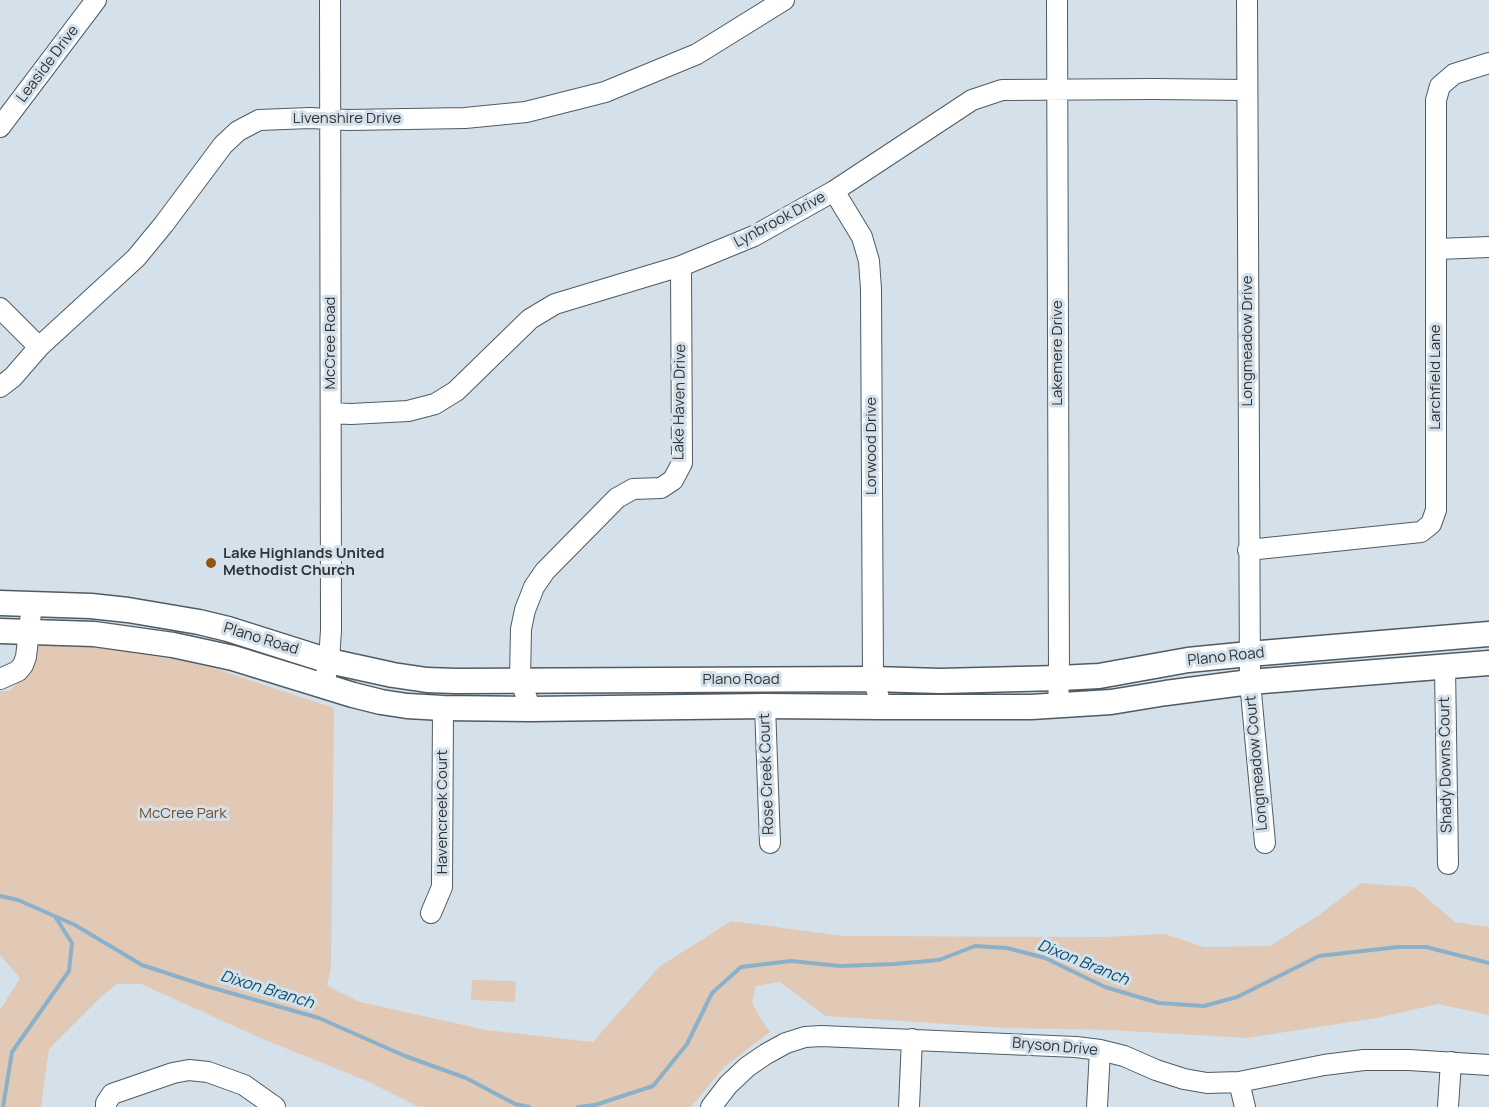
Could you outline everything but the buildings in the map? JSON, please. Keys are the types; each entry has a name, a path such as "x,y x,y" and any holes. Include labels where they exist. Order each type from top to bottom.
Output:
{"main road":[{"name":"Plano Road","path":"0,603 92,606 199,622 329,661 393,675 456,681 950,681 1059,678 1099,676 1188,660 1489,634"},
{"name":"Plano Road","path":"0,631 94,634 173,645 233,658 381,702 443,708 1058,706 1111,702 1250,682 1489,663"}],"street":[{"name":"Leaside Drive","path":"0,128 96,0"},
{"name":"McCree Road","path":"323,686 329,661 331,630 330,0"},
{"name":"Livenshire Drive","path":"0,387 13,377 39,347 136,258 223,145 238,131 259,120 465,118 526,112 605,92 697,54 784,0"},
{"name":"Lakemere Drive","path":"1057,0 1058,706"},
{"name":"Longmeadow Drive","path":"1246,0 1250,682"},
{"name":"Larchfield Lane","path":"1248,550 1421,532 1431,524 1436,510 1436,100 1440,86 1454,74 1484,64"},
{"name":"Lynbrook Drive","path":"331,413 408,411 435,404 456,391 531,319 555,304 681,266 754,236 834,191 972,100 1002,90 1247,90"},
{"name":"Lorwood Drive","path":"834,191 862,237 869,261 873,680 882,707"},
{"path":"1437,249 1489,247"},
{"name":"Lake Haven Drive","path":"531,709 520,680 521,629 534,587 545,571 617,498 633,489 661,488 673,480 682,462 681,266"},
{"path":"0,308 39,347"},
{"path":"0,679 18,671 23,665 26,657 32,604"},
{"name":"Shady Downs Court","path":"1445,667 1448,864"},
{"name":"Longmeadow Court","path":"1250,682 1265,843"},
{"name":"Rose Creek Court","path":"765,706 770,843"},
{"name":"Havencreek Court","path":"431,913 442,887 443,708"},
{"name":"Bryson Drive","path":"711,1107 728,1084 766,1054 786,1043 805,1037 821,1036 1059,1046 1100,1050 1124,1056 1184,1079 1207,1083 1239,1082 1324,1065 1364,1060 1489,1065"},
{"path":"909,1107 912,1039"},
{"path":"1097,1107 1100,1050"},
{"path":"1448,1107 1451,1062"},
{"path":"109,1100 173,1073 189,1070 208,1072 243,1084 275,1107"},
{"path":"1239,1082 1245,1107"}],"green space":[{"name":"McCree Park","path":"37,645 149,653 216,669 334,708 331,968 327,986 360,1002 486,1030 593,1042 659,967 731,921 844,936 1104,937 1165,934 1204,947 1270,946 1319,915 1361,883 1414,887 1455,922 1489,927 1489,1015 1438,1004 1377,1018 1246,1038 1110,1030 1007,1028 825,1016 780,982 756,986 752,1002 770,1032 724,1067 691,1107 419,1107 367,1081 265,1040 141,984 117,984 49,1049 41,1107 0,1107 0,1010 20,978 0,955 0,691 9,691 33,669"},
{"path":"472,980 516,981 515,1002 471,1000"}],"waterway":[{"name":"Dixon Branch","path":"0,896 18,900 75,925 142,965 319,1018 405,1056 466,1078 515,1104 529,1107"},
{"path":"3,1107 12,1052 69,971 72,943 56,918"},
{"name":"Dixon Branch","path":"578,1107 595,1105 653,1086 687,1044 712,993 741,967 791,961 840,966 894,964 939,960 975,946 1007,948 1045,958 1105,987 1159,1003 1204,1006 1237,997 1319,956 1398,947 1426,947 1489,963"}],"place":[{"name":"Lake Highlands United Methodist Church","path":"211,563"}]}
